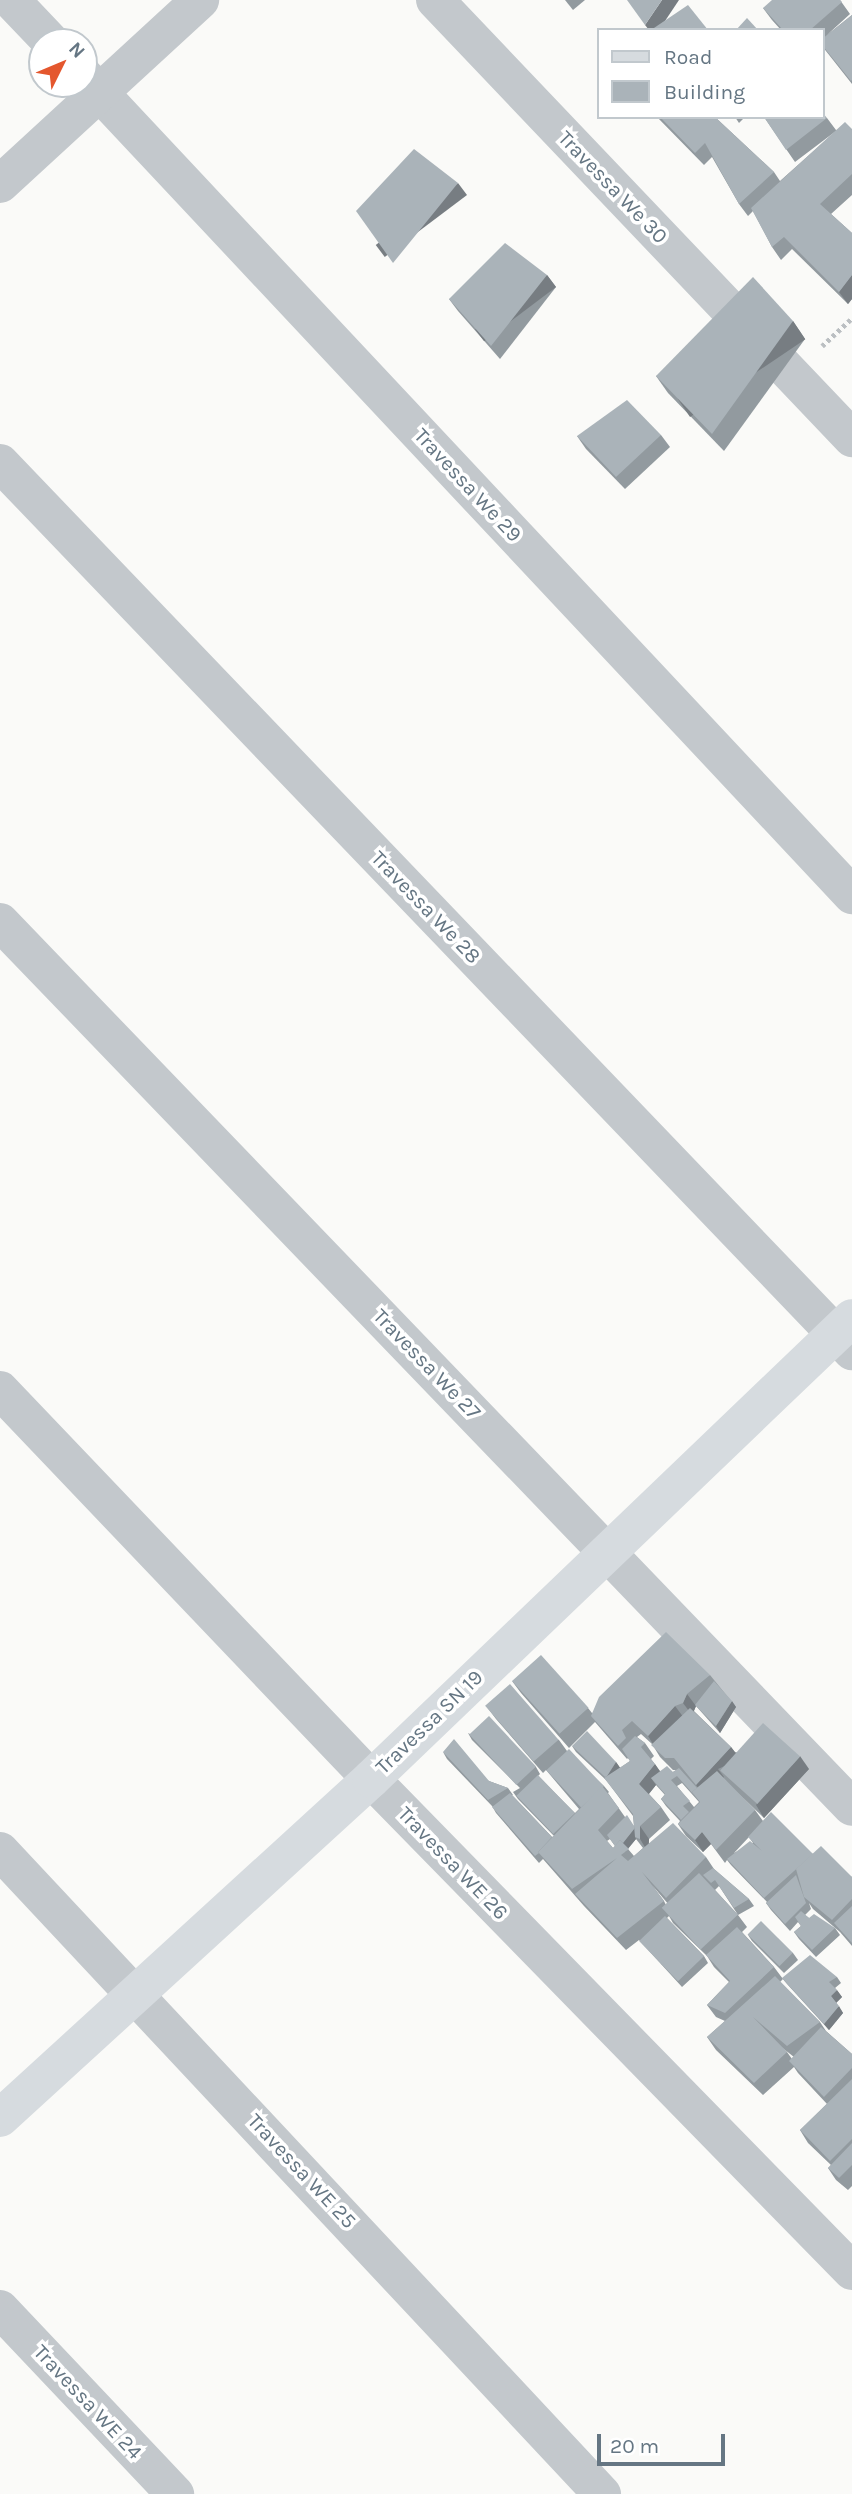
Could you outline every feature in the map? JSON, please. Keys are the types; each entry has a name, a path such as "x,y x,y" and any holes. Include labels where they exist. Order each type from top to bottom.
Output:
{"main road":[{"name":"Travessa SN 19","path":"0,2118 371,1779 607,1550 847,1334"}],"street":[{"path":"98,81 200,0"},
{"name":"Travessa We 30","path":"435,0 852,438"},
{"name":"Travessa We 29","path":"98,90 852,895"},
{"path":"0,184 81,98"},
{"name":"Travessa We 28","path":"0,463 847,1334"},
{"name":"Travessa We 27","path":"0,922 852,1807"},
{"name":"Travessa WE 26","path":"0,1390 371,1779 852,2271"},
{"name":"Travessa WE 25","path":"0,1851 138,1994 602,2494"},
{"name":"Travessa WE 24","path":"0,2309 175,2494"}],"building":[{"path":"627,0 662,0 645,25"},
{"path":"772,0 842,2 812,28 781,28 763,8"},
{"path":"688,5 706,28 654,28"},
{"path":"852,15 851,81 824,47 824,37"},
{"path":"747,18 756,28 738,28"},
{"path":"824,114 827,118 786,150 765,119 824,119"},
{"path":"662,119 717,119 774,172 739,204 705,143 695,153"},
{"path":"845,122 852,129 852,174 820,204 852,233 852,275 839,292 784,237 772,247 751,208"},
{"path":"414,149 458,183 393,263 356,211"},
{"path":"505,243 547,275 491,346 449,299"},
{"path":"753,277 793,321 712,434 656,376"},
{"path":"627,400 661,435 616,477 577,436"},
{"path":"666,1632 710,1675 687,1694 683,1703 675,1706 648,1736 632,1721 622,1730 626,1738 618,1746 591,1716 599,1697"},
{"path":"541,1655 589,1708 560,1734 512,1681"},
{"path":"714,1681 732,1701 716,1726 695,1705"},
{"path":"510,1684 559,1740 534,1761 485,1706"},
{"path":"690,1708 731,1747 696,1785 674,1758 665,1758 651,1745"},
{"path":"489,1716 536,1766 516,1785 469,1734"},
{"path":"763,1723 800,1756 757,1804 720,1771"},
{"path":"587,1731 616,1762 605,1777 572,1746"},
{"path":"635,1736 645,1743 641,1747 655,1764 639,1784 661,1807 640,1826 640,1839 635,1837 633,1814 604,1778 630,1761 622,1749"},
{"path":"454,1739 489,1781 508,1788 488,1800 443,1752"},
{"path":"569,1749 604,1786 581,1807 546,1770"},
{"path":"667,1766 673,1772 679,1768 697,1788 692,1792 695,1796 677,1776 671,1780 690,1801 683,1806 689,1812 681,1820 661,1799 665,1794 651,1778"},
{"path":"717,1771 755,1810 716,1850 702,1832 695,1840 678,1824 700,1802 692,1792"},
{"path":"538,1775 575,1813 553,1834 516,1796"},
{"path":"602,1786 619,1808 598,1830 613,1848 620,1840 629,1849 621,1855 628,1861 673,1823 706,1857 666,1898 642,1872 664,1901 617,1938 575,1894 617,1858 572,1889 538,1852"},
{"path":"510,1793 552,1837 535,1856 492,1807"},
{"path":"771,1812 813,1854 764,1898 727,1859 750,1841 762,1851 748,1837"},
{"path":"627,1815 634,1829 623,1843 620,1840 615,1846 607,1835"},
{"path":"821,1846 852,1877 852,1899 832,1920 804,1897 796,1869"},
{"path":"713,1868 749,1899 734,1908 715,1880 711,1883 703,1875"},
{"path":"699,1873 738,1915 701,1949 662,1908"},
{"path":"796,1875 806,1903 785,1924 766,1903"},
{"path":"852,1906 852,1943 834,1923"},
{"path":"801,1911 809,1918 814,1914 835,1928 812,1950 794,1932 801,1926 795,1917"},
{"path":"665,1916 704,1956 678,1981 639,1941"},
{"path":"761,1921 793,1953 779,1966 748,1934"},
{"path":"737,1927 774,1967 725,2013 707,2005 730,1981 706,1955"},
{"path":"810,1955 837,1977 829,1982 837,1990 831,1996 839,2006 824,2024 782,1978"},
{"path":"775,1976 820,2022 787,2046 753,2017 787,2052 754,2083 707,2037"},
{"path":"821,2027 852,2054 852,2068 824,2097 789,2061"},
{"path":"852,2079 852,2139 830,2161 800,2130"},
{"path":"852,2143 852,2165 839,2178 828,2168"}]}
